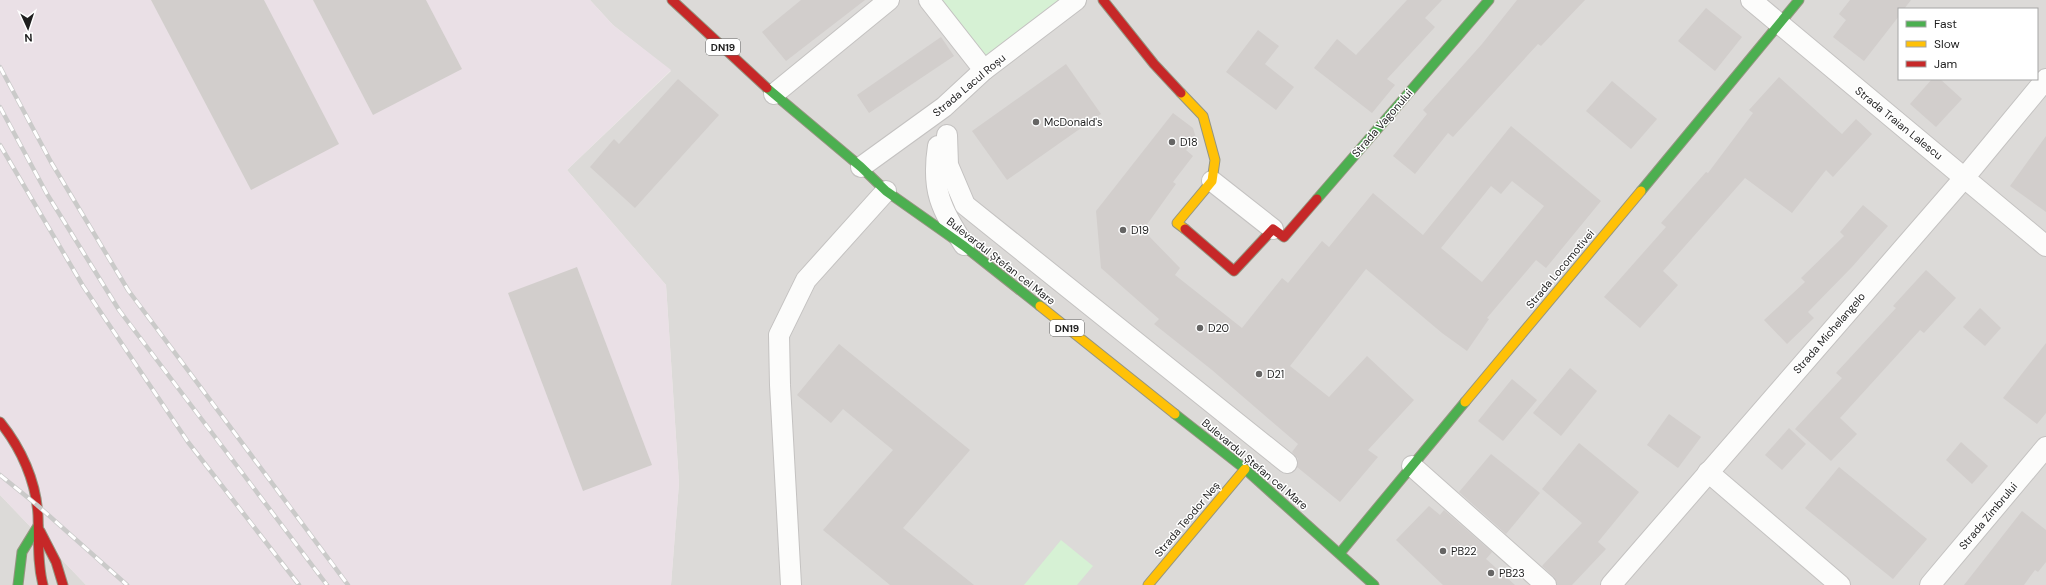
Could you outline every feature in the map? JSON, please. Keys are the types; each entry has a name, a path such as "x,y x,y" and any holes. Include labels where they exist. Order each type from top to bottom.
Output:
{"street":[{"name":"Bulevardul Ștefan cel Mare","path":"672,0 774,94 861,167 886,191 964,246 1245,469 1374,585"},
{"path":"774,94 889,0"},
{"path":"929,0 984,70"},
{"name":"Strada Lacul Roșu","path":"861,167 944,107 984,70 1076,0"},
{"path":"1103,0 1154,64 1203,116 1215,160 1212,181 1177,223 1234,271 1273,229"},
{"name":"Strada Vagonului","path":"1212,181 1284,237 1489,0"},
{"name":"Strada Traian Lalescu","path":"1752,0 1778,24 1965,177 2046,246"},
{"name":"Strada Locomotivei","path":"1340,553 1799,0"},
{"name":"Strada Michelangelo","path":"1610,585 1965,177 2046,79"},
{"path":"944,107 937,153 936,177 938,198 946,218 964,246"},
{"path":"947,135 948,165 965,205 1287,463"},
{"path":"791,585 780,385 779,335 806,280 886,191"},
{"path":"0,422 12,437 28,474 37,505 38,570 43,585"},
{"name":"Strada Zimbrului","path":"1930,585 2046,447"},
{"path":"1412,466 1546,585"},
{"name":"Strada Teodor Neș","path":"1148,585 1245,469"},
{"path":"1708,472 1840,585"},
{"path":"18,585 22,552 38,526"},
{"path":"38,526 56,562 63,585"}],"shaded area":[{"path":"0,0 590,0 613,25 671,70 567,170 666,285 679,483 671,585 86,585 0,495"},
{"path":"590,0 2046,0 2046,585 671,585 679,483 666,285 567,170 671,71 613,25"},
{"path":"0,495 86,585 0,585"}],"green space":[{"path":"929,0 1073,0 984,70"},
{"path":"1061,540 1093,566 1077,585 1024,585"}],"building":[{"path":"151,0 264,0 339,144 251,190"},
{"path":"313,0 426,0 462,69 373,115"},
{"path":"801,0 865,0 786,61 762,32"},
{"path":"1407,0 1442,0 1425,18 1435,27 1387,79 1395,85 1372,113 1314,68 1337,39 1356,55"},
{"path":"1517,0 1585,0 1541,46 1538,44 1453,137 1448,133 1415,174 1393,156 1427,114 1423,110 1482,44"},
{"path":"1850,0 1911,0 1905,8 1898,8 1898,17 1864,61 1833,37 1846,20 1839,14"},
{"path":"1706,8 1742,37 1715,71 1678,41"},
{"path":"1258,30 1279,46 1265,64 1294,87 1276,110 1226,72"},
{"path":"941,37 954,56 869,113 857,95"},
{"name":"McDonald's","path":"1066,64 1101,114 1007,180 972,131"},
{"path":"1779,77 1842,134 1856,119 1872,134 1833,177 1826,170 1792,213 1745,178 1663,271 1678,285 1640,328 1604,297 1666,227 1661,223 1706,172 1708,173 1753,113 1749,110"},
{"path":"678,79 719,115 635,208 590,167 614,139 619,144"},
{"path":"1931,80 1941,80 1962,99 1936,127 1910,104"},
{"path":"1612,81 1657,119 1631,149 1586,111"},
{"path":"1173,113 1193,128 1196,138 1186,150 1193,156 1173,182 1176,184 1143,230 1180,268 1175,275 1242,328 1282,278 1288,283 1322,241 1329,247 1373,193 1423,235 1511,126 1601,201 1546,268 1536,260 1487,318 1489,319 1467,351 1442,333 1366,269 1290,366 1329,397 1367,356 1414,400 1368,450 1378,457 1340,502 1297,467 1298,459 1292,452 1298,444 1212,370 1154,324 1159,319 1101,268 1096,211","holes":["1512,181 1544,206 1482,282 1441,248 1491,186 1501,194"]},
{"path":"2046,136 2046,212 2010,186"},
{"path":"1863,205 1888,226 1852,267 1808,312 1814,318 1787,344 1764,320 1805,282 1801,278 1844,236 1840,232"},
{"path":"577,267 652,465 583,491 508,293"},
{"path":"1926,270 1956,298 1924,333 1920,330 1840,418 1857,434 1831,461 1795,429 1842,378 1836,373 1896,308 1893,306"},
{"path":"1980,308 2001,328 1985,346 1963,327"},
{"path":"2046,343 2046,413 2037,424 2003,398"},
{"path":"839,344 970,450 903,528 974,585 890,585 823,530 893,450 843,409 831,423 797,395"},
{"path":"1570,368 1597,391 1561,436 1533,413"},
{"path":"1512,379 1537,400 1503,441 1478,421"},
{"path":"1669,414 1701,437 1678,468 1647,445"},
{"path":"1789,428 1806,444 1782,470 1765,455"},
{"path":"1961,442 1988,466 1972,484 1946,460"},
{"path":"1579,443 1639,492 1598,542 1606,549 1572,585 1557,585 1554,577 1542,566 1582,523 1542,489"},
{"path":"1491,454 1540,493 1506,534 1459,492"},
{"path":"1839,467 1927,539 1893,579 1805,508"},
{"name":"PB22","path":"1429,506 1440,515 1444,510 1492,552 1486,559 1515,585 1443,585 1396,540"},
{"path":"2022,511 2046,530 2046,562 2038,572 2035,570 2024,585 1964,585"}],"railway":[{"path":"0,67 51,162 128,290 348,585"},
{"path":"0,107 47,194 119,310 327,585"},
{"path":"0,145 83,286 188,442 299,585"},
{"path":"0,475 37,505 127,585"}],"traffic: fast":[{"path":"1317,199 1489,0"},
{"path":"1641,191 1799,0"},
{"path":"767,88 861,167 886,191 964,246 1040,306"},
{"path":"1340,553 1465,402"},
{"path":"1175,414 1245,469 1374,585"},
{"path":"18,585 22,552 38,526"}],"traffic: slow":[{"path":"1181,93 1203,116 1215,160 1212,181 1177,223 1185,229"},
{"path":"1465,402 1641,191"},
{"path":"1040,306 1175,414"},
{"path":"1148,585 1245,469"}],"traffic: jam":[{"path":"672,0 767,88"},
{"path":"1103,0 1154,64 1181,93"},
{"path":"1185,229 1234,271 1273,229 1284,237 1317,199"},
{"path":"0,422 15,443 31,477 37,502 40,568 43,585"},
{"path":"40,531 56,562 63,585"}],"place":[{"name":"McDonald's","path":"1036,122"},
{"name":"D18","path":"1172,142"},
{"name":"D19","path":"1123,230"},
{"name":"D20","path":"1200,328"},
{"name":"D21","path":"1259,374"},
{"name":"PB22","path":"1443,551"},
{"name":"PB23","path":"1491,573"}]}
